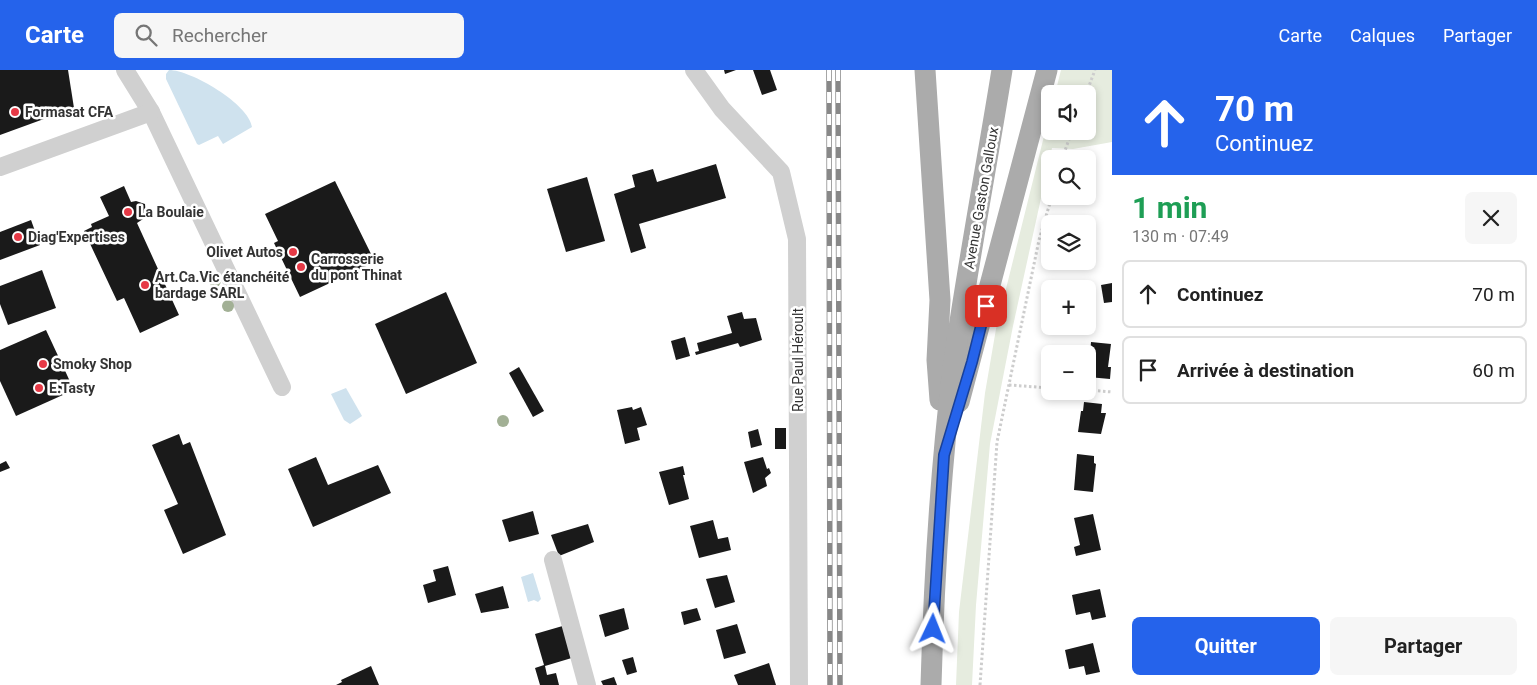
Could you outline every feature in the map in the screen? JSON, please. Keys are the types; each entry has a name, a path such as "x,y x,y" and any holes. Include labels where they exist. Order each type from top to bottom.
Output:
{"main road":[{"path":"925,70 940,300 938,360 944,455"},
{"name":"Avenue Gaston Galloux","path":"931,685 937,533 955,358 1002,70"},
{"path":"944,455 972,362 1047,70"}],"street":[{"path":"125,70 151,112 282,387"},
{"name":"Rue Paul Héroult","path":"694,70 722,109 781,172 797,239 799,685"},
{"path":"0,167 151,112"},
{"path":"587,685 559,563 596,685"}],"path":[{"path":"1089,85 1095,70"},
{"path":"980,685 997,442 1040,240 1050,205"},
{"path":"1009,385 1041,387"},
{"path":"1096,391 1112,392"}],"shaded area":[{"path":"1061,70 1112,70 1112,142 1073,149 1052,148 1052,150 1041,150 1041,198 990,444 976,605 972,685 956,685 959,612 985,393 996,329 1043,140 1096,140 1096,85 1057,85"}],"water":[{"path":"169,70 191,76 218,90 241,108 252,127 223,144 218,136 199,145 197,144 166,79 166,74"},
{"path":"346,388 362,416 350,424 344,420 331,394"},
{"path":"533,573 541,599 538,602 534,600 528,602 521,577"}],"building":[{"path":"0,70 68,70 74,108 0,135"},
{"path":"724,70 736,70 725,74"},
{"path":"753,70 770,70 777,90 762,95"},
{"path":"716,164 726,198 639,224 646,248 631,253 614,194 635,187 632,175 653,169 657,182"},
{"path":"587,177 605,241 566,252 547,189"},
{"path":"335,181 375,262 300,297 274,243 278,241 265,214"},
{"path":"124,186 131,202 136,201 145,204 146,217 137,223 179,315 140,333 124,298 117,301 84,231 92,227 91,224 109,216 100,197"},
{"path":"31,220 40,245 0,260 0,232"},
{"path":"42,270 56,308 8,325 0,304 0,286"},
{"path":"1112,283 1112,302 1104,303 1101,285"},
{"path":"446,292 477,363 406,394 375,324"},
{"path":"742,312 744,319 756,318 762,340 740,347 738,343 696,355 695,352 699,351 697,343 732,333 727,316"},
{"path":"46,330 74,390 16,416 0,381 0,350"},
{"path":"685,337 690,356 676,360 671,341"},
{"path":"1091,342 1111,344 1108,367 1111,367 1110,379 1096,378 1096,345 1091,345"},
{"path":"519,367 544,411 533,417 509,373"},
{"path":"1084,402 1102,404 1101,413 1106,413 1101,434 1078,432"},
{"path":"632,407 633,410 641,407 647,425 637,428 640,440 625,444 617,410"},
{"path":"775,428 786,428 786,449 775,449"},
{"path":"758,429 762,445 751,448 748,432"},
{"path":"179,434 183,445 190,442 226,535 183,554 164,510 178,504 152,445"},
{"path":"1077,454 1094,456 1094,463 1096,464 1093,492 1074,490"},
{"path":"316,457 328,485 378,465 391,493 313,527 288,469"},
{"path":"763,457 767,469 769,468 771,473 765,478 767,486 753,493 744,462"},
{"path":"6,461 10,468 0,472 0,464"},
{"path":"683,466 685,475 683,475 689,499 669,505 659,472"},
{"path":"533,511 539,534 509,542 502,520"},
{"path":"1093,514 1101,550 1076,556 1074,547 1080,545 1074,518"},
{"path":"713,520 718,539 728,537 731,550 699,558 690,526"},
{"path":"588,524 594,542 559,556 551,535"},
{"path":"448,566 456,595 428,603 423,585 436,581 433,570"},
{"path":"727,575 735,602 715,608 706,579"},
{"path":"503,586 509,608 481,613 475,594"},
{"path":"1100,589 1106,617 1092,620 1090,612 1076,615 1072,595"},
{"path":"624,608 629,629 605,637 599,615"},
{"path":"697,608 701,620 684,625 681,612"},
{"path":"737,624 746,653 724,659 716,630"},
{"path":"566,625 575,657 545,666 547,675 556,673 559,685 540,685 535,668 544,665 535,634"},
{"path":"1093,643 1100,672 1086,675 1084,666 1069,669 1065,650"},
{"path":"633,657 637,672 627,675 622,660"},
{"path":"769,663 776,685 738,685 734,675"},
{"path":"371,666 379,685 336,685 342,682 341,680"},
{"path":"614,677 617,685 603,685 601,681"}],"railway":[{"path":"829,70 830,685"},
{"path":"838,70 840,685"}],"place":[{"name":"Formasat CFA","path":"15,112"},
{"name":"La Boulaie","path":"128,212"},
{"name":"Diag'Expertises","path":"18,237"},
{"name":"Olivet Autos","path":"293,252"},
{"name":"Carrosserie du pont Thinat","path":"301,267"},
{"name":"Art.Ca.Vic étanchéité bardage SARL","path":"145,285"},
{"name":"Smoky Shop","path":"43,364"},
{"name":"E.Tasty","path":"39,388"}],"route":[{"path":"933,629 937,533 944,455 972,362 986,306"}]}
